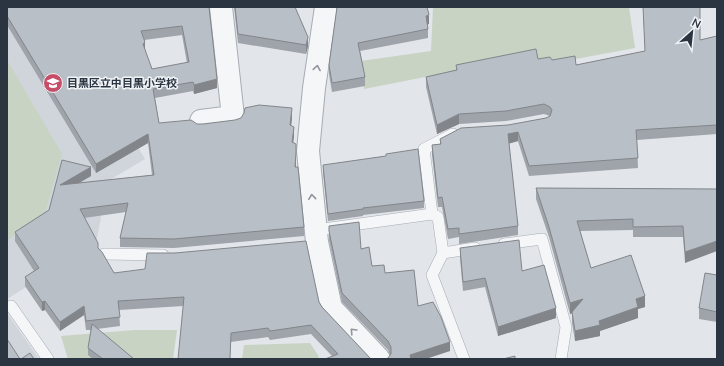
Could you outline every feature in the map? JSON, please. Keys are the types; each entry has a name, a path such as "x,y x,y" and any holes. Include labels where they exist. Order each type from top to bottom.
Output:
{"street":[{"path":"201,121 233,117 222,7"},
{"path":"326,7 314,88 308,151 314,239 331,308 380,359"}],"lane":[{"path":"432,214 424,149 459,131 467,131"},
{"path":"314,239 432,214 438,217 443,253 432,275 464,359"},
{"path":"443,253 542,239 566,327 561,359"},
{"path":"104,254 174,255"},
{"path":"11,306 48,359"}],"shaded area":[{"name":"目黒区立中目黒小学校","path":"7,7 55,7 145,159 108,181 96,243 7,299"},
{"path":"7,313 39,359 7,359"}],"green space":[{"path":"433,7 629,7 635,48 538,66 536,55 364,89 361,61 431,51"},
{"path":"7,60 62,154 44,217 7,240"},
{"path":"134,330 177,330 173,359 68,359 61,336"},
{"path":"310,343 319,359 242,359 244,345"}],"building":[{"path":"7,7 209,7 217,79 194,85 193,82 153,89 159,123 191,120 197,124 203,124 235,120 241,118 245,108 259,105 292,108 290,125 294,127 292,142 296,144 295,167 298,167 304,227 174,239 120,238 128,203 80,209 98,243 98,248 102,252 114,273 145,269 147,253 175,253 306,241 319,302 371,359 325,359 338,354 311,325 270,331 268,328 231,333 230,359 178,359 184,297 118,301 120,317 86,321 84,306 60,322 45,301 42,302 25,277 39,268 15,232 49,210 62,160 91,167 60,185 154,175 148,134 96,164 7,16","holes":["182,26 189,62 152,69 143,44 145,42 141,31"]},
{"path":"235,7 295,7 308,37 306,45 238,34"},
{"path":"337,7 427,7 429,15 426,16 428,29 358,43 365,77 332,83 329,65"},
{"path":"643,7 700,7 700,40 717,36 717,125 636,130 638,158 529,166 518,132 508,134 518,226 459,234 459,228 448,229 442,197 438,198 432,145 441,144 440,139 461,128 508,125 546,118 550,116 552,110 544,104 506,111 459,114 437,125 426,77 457,70 456,65 536,49 538,59 550,57 552,60 575,56 576,65 645,51"},
{"path":"418,149 424,201 363,208 328,214 323,165 386,156 386,154"},
{"path":"536,188 717,189 717,241 685,252 683,226 633,227 633,219 577,221 591,268 631,255 645,296 636,299 638,307 599,321 600,325 575,331 572,312 583,299 570,303 549,227"},
{"path":"359,222 361,249 369,247 372,266 384,265 385,273 414,270 418,306 433,302 441,317 450,342 410,355 411,359 387,359 391,354 391,347 388,341 342,293 329,231 329,226"},
{"path":"519,240 522,271 544,265 556,308 498,327 485,278 463,282 460,248"},
{"path":"705,273 717,275 717,312 699,308"},
{"path":"92,324 134,359 103,359 88,348"},
{"path":"7,339 20,359 7,359"},
{"path":"30,353 34,359 21,359"},
{"path":"515,356 515,359 503,359"}],"place":[{"name":"目黒区立中目黒小学校","path":"53,83"}]}
